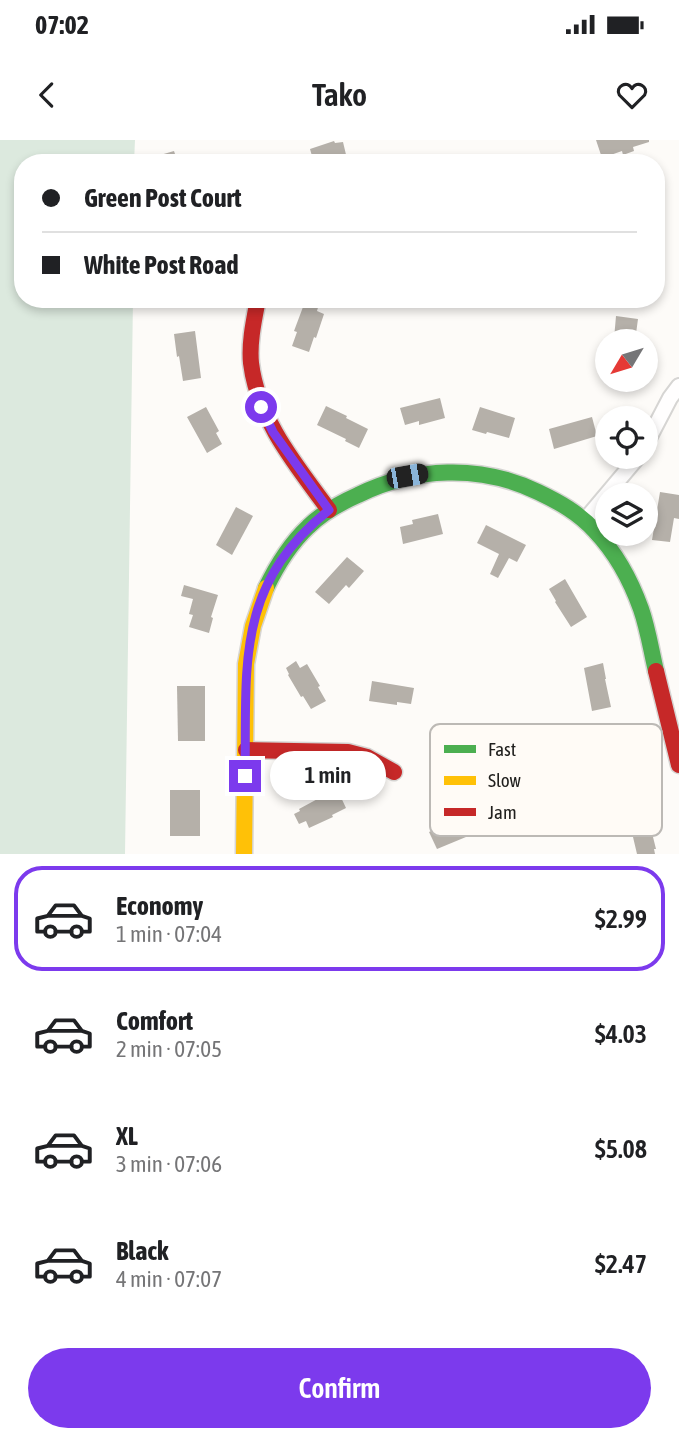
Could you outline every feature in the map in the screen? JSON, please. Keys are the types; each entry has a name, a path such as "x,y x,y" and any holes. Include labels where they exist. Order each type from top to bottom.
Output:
{"street":[{"path":"256,308 250,344 253,381 261,407 273,432 329,510"},
{"path":"658,420 679,386"},
{"path":"584,520 629,469"},
{"path":"244,854 246,664 257,609 270,579 286,552 309,526 329,510 361,492 392,480 424,473 458,471 493,476 524,485 572,511 602,540 623,570 641,609 679,765"},
{"path":"246,750 348,752 367,757 394,772"}],"shaded area":[{"path":"0,140 135,140 134,154 14,154 14,308 133,308 125,854 0,854"}],"building":[{"path":"596,140 649,140 633,147 634,151 626,154 622,151 601,154"},
{"path":"334,141 343,142 346,154 311,154 310,149"},
{"path":"303,308 318,308 317,311 324,314 309,352 292,346 297,332 294,331"},
{"path":"616,316 638,319 637,329 615,329"},
{"path":"195,331 201,378 183,381 174,334"},
{"path":"440,398 445,418 419,425 419,421 405,425 400,408"},
{"path":"326,406 368,429 359,448 317,425"},
{"path":"206,407 219,431 216,433 222,444 207,453 187,417"},
{"path":"480,407 515,418 509,438 472,430"},
{"path":"592,417 595,437 554,449 549,429"},
{"path":"660,492 679,495 679,519 674,518 670,542 658,541"},
{"path":"236,507 253,516 232,555 216,545"},
{"path":"438,514 443,534 403,544 400,527 413,524 412,520"},
{"path":"486,525 526,545 517,562 509,558 498,578 490,574 499,554 477,543"},
{"path":"347,557 364,571 349,588 346,585 329,604 315,592"},
{"path":"565,579 587,617 571,627 549,589"},
{"path":"184,585 218,595 209,633 189,627 193,615 189,614 193,599 181,596"},
{"path":"296,661 300,668 307,664 326,701 311,709 288,675 286,668"},
{"path":"603,663 611,707 592,711 584,668"},
{"path":"372,681 414,688 411,704 369,701"},
{"path":"177,686 205,686 205,741 178,741"},
{"path":"170,790 200,790 200,836 170,836"},
{"path":"338,791 346,808 309,828 306,821 299,824 294,814 300,811 299,809"},
{"path":"431,836 468,836 437,849"},
{"path":"653,836 655,854 637,854 633,837"}],"traffic: fast":[{"path":"266,588 284,555 301,534 325,513 351,498 380,486 425,474 471,473 493,477 516,483 561,504 582,519 602,539 622,567 637,598 646,624 656,671"}],"traffic: slow":[{"path":"244,854 246,664 253,626 266,588"}],"traffic: jam":[{"path":"256,308 251,363 262,404 280,441 329,510"},
{"path":"656,671 679,765"},
{"path":"246,750 348,752 367,757 394,772"}],"route":[{"path":"245,776 246,664 257,609 286,552 309,526 329,510 273,432 261,407"}]}
